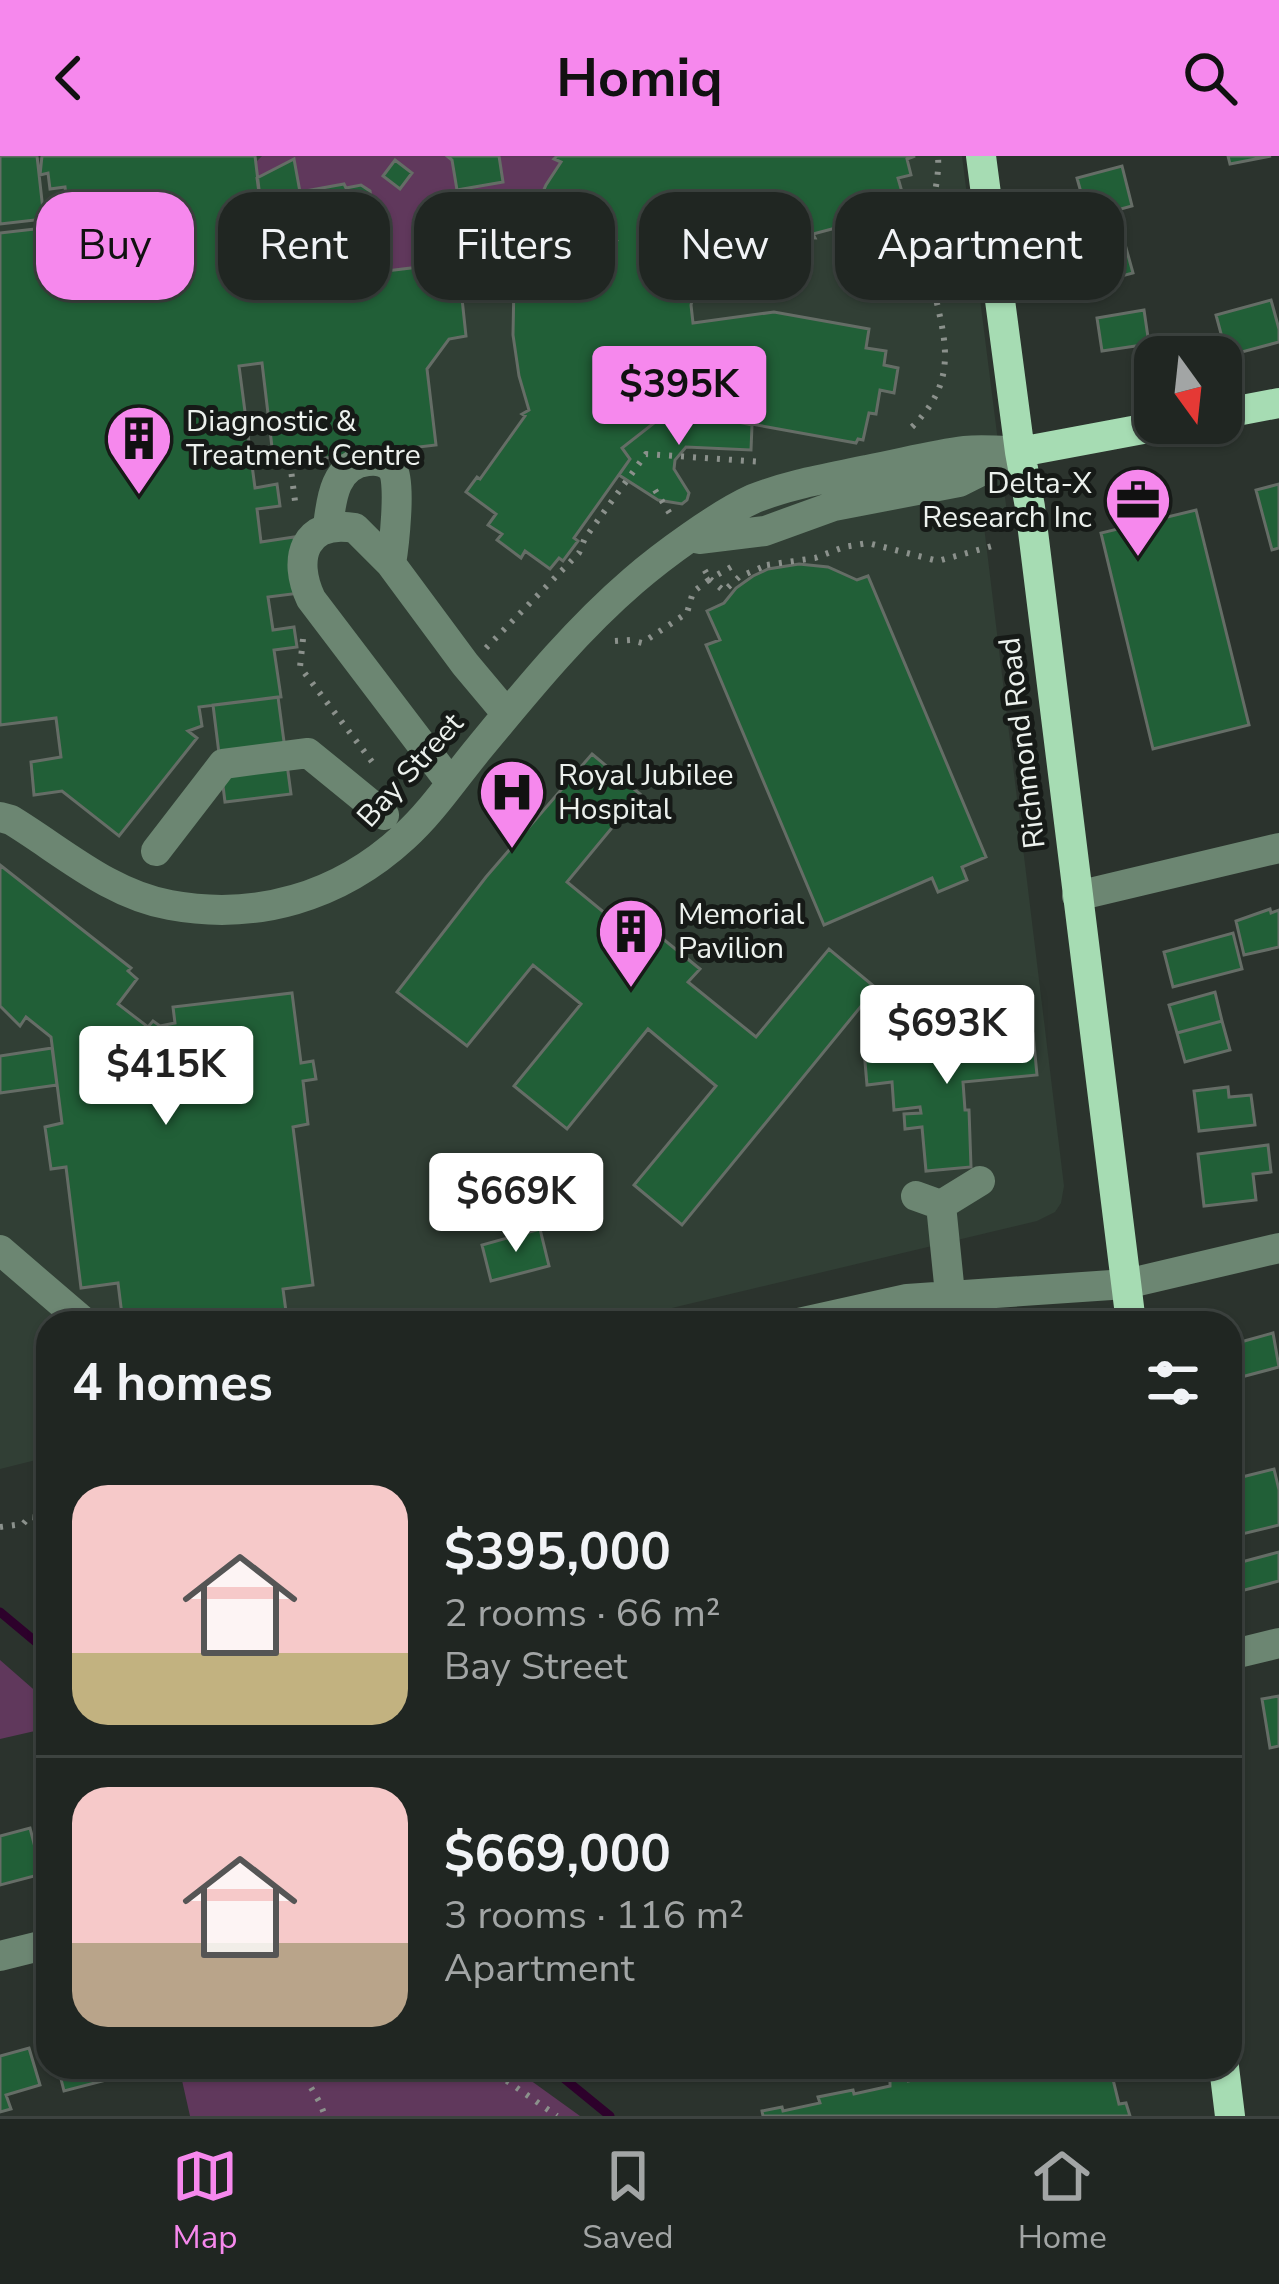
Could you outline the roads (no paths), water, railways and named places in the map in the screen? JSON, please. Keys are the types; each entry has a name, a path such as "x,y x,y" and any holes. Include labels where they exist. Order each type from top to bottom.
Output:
{"main road":[{"name":"Richmond Road","path":"981,156 1030,507 1129,1311"},
{"path":"1242,410 1279,404"},
{"name":"Bay Street","path":"1019,452 1134,430"},
{"path":"1225,2079 1230,2116"}],"street":[{"name":"Bay Street","path":"0,817 127,892 184,907 242,910 325,891 354,876 408,834 588,623 687,540 765,531 834,506 959,482 1019,452"},
{"path":"392,564 395,474 379,461 358,463 341,476 320,532 304,545 305,587 451,782"},
{"path":"320,532 355,528 392,564 507,714"},
{"path":"156,850 223,764 308,752 384,815"},
{"path":"1077,896 1279,848"},
{"path":"950,1294 928,1201 980,1181"},
{"path":"853,1311 950,1294 1126,1284 1279,1248"},
{"path":"0,1250 71,1311"},
{"path":"1242,1652 1279,1643"},
{"path":"0,1956 36,1947"}],"waterway":[{"path":"0,1612 36,1642"},
{"path":"565,2079 610,2116"}],"place":[{"name":"Diagnostic & Treatment Centre","path":"139,497"},
{"name":"Delta-X Research Inc","path":"1138,559"},
{"name":"Royal Jubilee Hospital","path":"512,851"},
{"name":"Memorial Pavilion","path":"631,990"}]}
